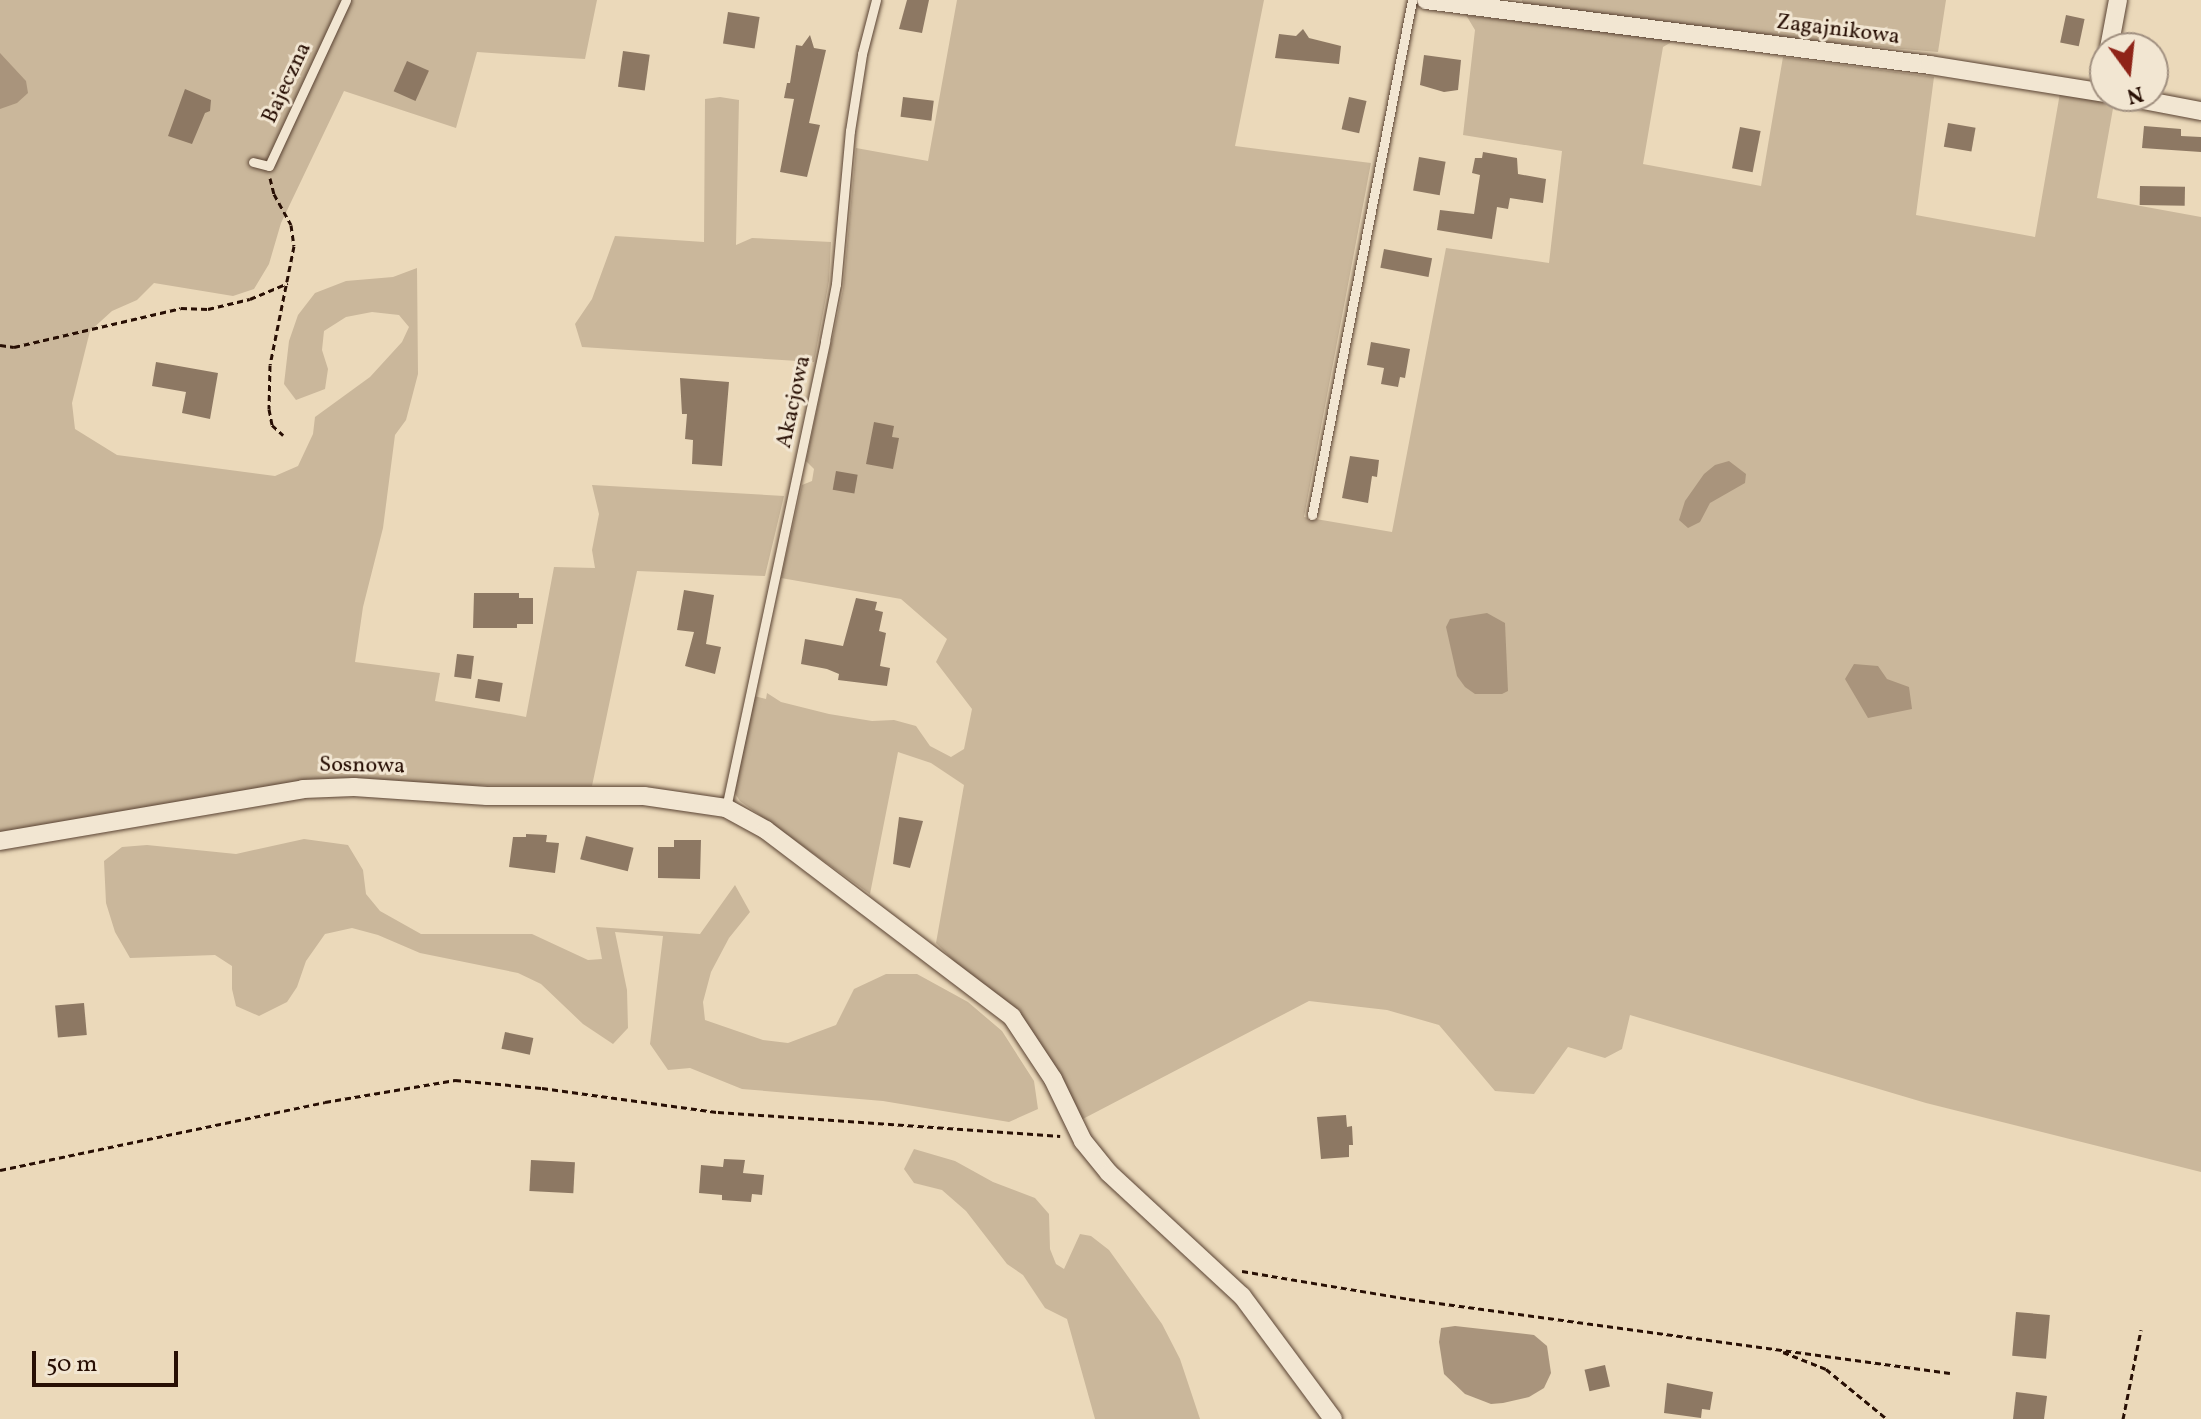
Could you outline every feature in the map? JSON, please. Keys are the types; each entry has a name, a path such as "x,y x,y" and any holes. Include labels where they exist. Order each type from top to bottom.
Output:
{"street":[{"name":"Zagajnikowa","path":"1426,0 1530,7 2089,90"},
{"path":"2112,32 2118,0"},
{"path":"2169,105 2201,111"},
{"name":"Sosnowa","path":"0,841 303,789 354,787 487,796 644,796 726,808"},
{"path":"726,808 766,830 1012,1017 1053,1079 1083,1141 1109,1173 1242,1296 1333,1419"}],"lane":[{"name":"Bajeczna","path":"267,167 346,0"},
{"name":"Akacjowa","path":"726,808 836,284 850,131 862,54 876,0"},
{"path":"1312,515 1412,0"},
{"path":"253,162 267,167"}],"path":[{"path":"267,167 274,194 291,225 294,246 270,365 269,409 272,425 283,435"},
{"path":"0,345 14,347 181,308 208,309 250,299 288,283"},
{"path":"0,1170 325,1102 455,1080 542,1088 718,1112 971,1131 1043,1132 1083,1141"},
{"path":"1241,1270 1409,1299 1950,1373"},
{"path":"2123,1419 2141,1330"},
{"path":"1775,1349 1826,1369 1887,1419"}],"shaded area":[{"path":"0,0 597,0 585,59 477,52 456,128 344,91 281,223 269,264 254,289 233,296 154,283 137,300 112,311 90,331 72,403 75,429 117,455 275,476 298,466 313,434 315,417 370,377 402,342 409,327 399,315 372,312 346,317 324,331 322,350 328,369 325,389 296,400 284,384 289,341 298,315 315,293 346,281 393,277 417,268 418,374 406,420 395,435 383,528 363,607 355,662 440,673 435,701 526,717 554,567 595,568 592,550 599,514 592,485 784,496 765,576 637,571 592,786 420,785 362,779 0,834"},
{"path":"957,0 1264,0 1235,146 1371,163 1304,517 1392,532 1446,248 1549,263 1562,151 1463,135 1475,30 1466,15 1675,40 1663,47 1643,164 1761,186 1783,57 1934,77 1916,215 2035,237 2060,93 2089,98 2089,112 2112,112 2097,198 2201,217 2201,1172 1926,1103 1630,1015 1622,1049 1605,1058 1568,1047 1534,1094 1495,1091 1439,1025 1387,1010 1309,1001 1077,1122 974,981 936,943 964,785 931,763 898,752 870,894 740,801 734,792 754,696 766,699 767,693 781,702 829,714 872,721 894,720 916,726 930,746 951,757 964,749 972,709 936,662 947,639 901,599 781,578 802,485 812,481 814,469 806,461 843,289 856,148 928,161"},
{"path":"1522,0 1946,0 1938,52 1723,34 1522,3"},
{"path":"0,53 26,81 28,93 17,103 0,109"},
{"path":"720,97 739,100 736,245 752,238 831,242 829,281 814,362 582,347 575,324 592,299 615,236 704,242 705,99"},
{"path":"1729,461 1746,474 1745,483 1710,503 1700,522 1688,528 1679,520 1685,501 1704,474 1715,465"},
{"path":"1487,613 1505,623 1508,691 1502,694 1475,694 1465,687 1457,676 1446,627 1450,619"},
{"path":"1854,664 1878,666 1887,679 1909,687 1912,709 1868,718 1845,679"},
{"path":"304,839 348,845 363,870 366,894 380,911 421,934 532,934 588,960 602,959 596,927 700,934 735,885 750,912 729,938 711,972 703,1002 705,1020 763,1040 788,1043 836,1025 854,989 886,974 917,974 968,1002 1002,1031 1034,1081 1038,1109 1009,1122 883,1101 742,1089 690,1068 668,1070 650,1044 663,936 615,932 627,990 628,1028 613,1044 583,1024 541,984 518,973 420,953 378,935 352,928 325,934 306,961 297,987 287,1002 259,1016 236,1006 232,966 215,955 130,958 115,932 106,903 104,861 122,847 147,845 236,854"},
{"path":"914,1149 955,1161 993,1182 1035,1198 1049,1214 1050,1249 1056,1264 1064,1269 1080,1234 1091,1236 1109,1250 1162,1324 1180,1359 1200,1419 1095,1419 1067,1319 1045,1308 1023,1275 1007,1264 966,1211 942,1190 914,1183 904,1169"},
{"path":"1455,1326 1534,1335 1547,1346 1551,1373 1544,1388 1529,1397 1491,1404 1465,1394 1444,1374 1439,1342 1441,1328"}],"building":[{"path":"907,0 929,0 922,33 899,29"},
{"path":"728,12 760,17 755,49 723,44"},
{"path":"2066,15 2085,19 2079,46 2060,42"},
{"path":"1303,29 1309,38 1341,46 1339,64 1275,58 1279,34 1296,36"},
{"path":"810,35 814,48 826,50 809,123 820,125 807,177 780,172 794,99 784,98 787,83 790,83 796,45 802,46"},
{"path":"623,51 650,55 645,90 618,87"},
{"path":"1424,55 1461,60 1458,90 1444,92 1420,85"},
{"path":"407,61 429,71 416,101 394,91"},
{"path":"185,89 211,100 210,111 205,113 192,144 168,136"},
{"path":"903,97 934,101 931,121 901,117"},
{"path":"1349,97 1367,101 1359,133 1342,129"},
{"path":"1948,123 1976,128 1971,151 1944,147"},
{"path":"2144,126 2181,129 2181,136 2201,137 2201,152 2142,148"},
{"path":"1740,127 1761,131 1753,172 1732,168"},
{"path":"1483,152 1517,158 1518,174 1546,179 1543,203 1510,198 1508,209 1497,207 1492,239 1437,230 1440,210 1474,214 1480,175 1472,173 1475,158 1482,158"},
{"path":"1419,157 1446,162 1440,195 1413,190"},
{"path":"2140,186 2185,187 2185,206 2140,205"},
{"path":"1384,249 1432,258 1428,277 1380,268"},
{"path":"1371,342 1410,349 1405,378 1400,377 1398,387 1381,384 1384,368 1367,365"},
{"path":"156,362 218,373 210,419 182,413 186,392 152,386"},
{"path":"680,378 729,382 722,466 692,464 693,440 685,439 687,414 682,414"},
{"path":"874,422 894,426 892,437 899,438 893,469 866,464"},
{"path":"1350,456 1379,460 1377,477 1372,476 1368,503 1342,498"},
{"path":"836,471 858,475 854,494 833,490"},
{"path":"684,590 714,595 706,644 721,647 715,674 685,666 694,632 677,630"},
{"path":"474,593 519,593 519,598 533,598 533,624 517,624 517,628 473,628"},
{"path":"856,598 877,602 875,610 883,612 879,631 886,633 880,666 890,668 887,686 838,680 839,674 801,664 805,639 843,646"},
{"path":"457,654 474,656 471,679 454,677"},
{"path":"478,679 503,683 500,702 475,698"},
{"path":"899,817 923,821 910,868 893,864"},
{"path":"526,834 547,835 546,842 559,843 555,873 509,867 513,837 526,837"},
{"path":"586,836 634,848 628,871 580,859"},
{"path":"674,840 701,840 700,879 658,878 658,847 674,847"},
{"path":"84,1003 87,1035 58,1037 55,1006"},
{"path":"505,1032 533,1038 530,1055 501,1049"},
{"path":"1346,1115 1347,1127 1352,1126 1353,1145 1349,1145 1349,1157 1321,1159 1317,1117"},
{"path":"724,1159 745,1160 743,1173 764,1175 762,1195 752,1194 751,1202 722,1200 722,1195 699,1193 701,1165 723,1167"},
{"path":"531,1160 575,1162 573,1193 529,1191"},
{"path":"2016,1312 2050,1315 2046,1359 2012,1356"},
{"path":"1605,1365 1610,1386 1589,1391 1585,1370"},
{"path":"1667,1383 1713,1392 1710,1410 1702,1409 1701,1418 1664,1413"},
{"path":"2016,1392 2047,1396 2044,1419 2013,1419"}]}
